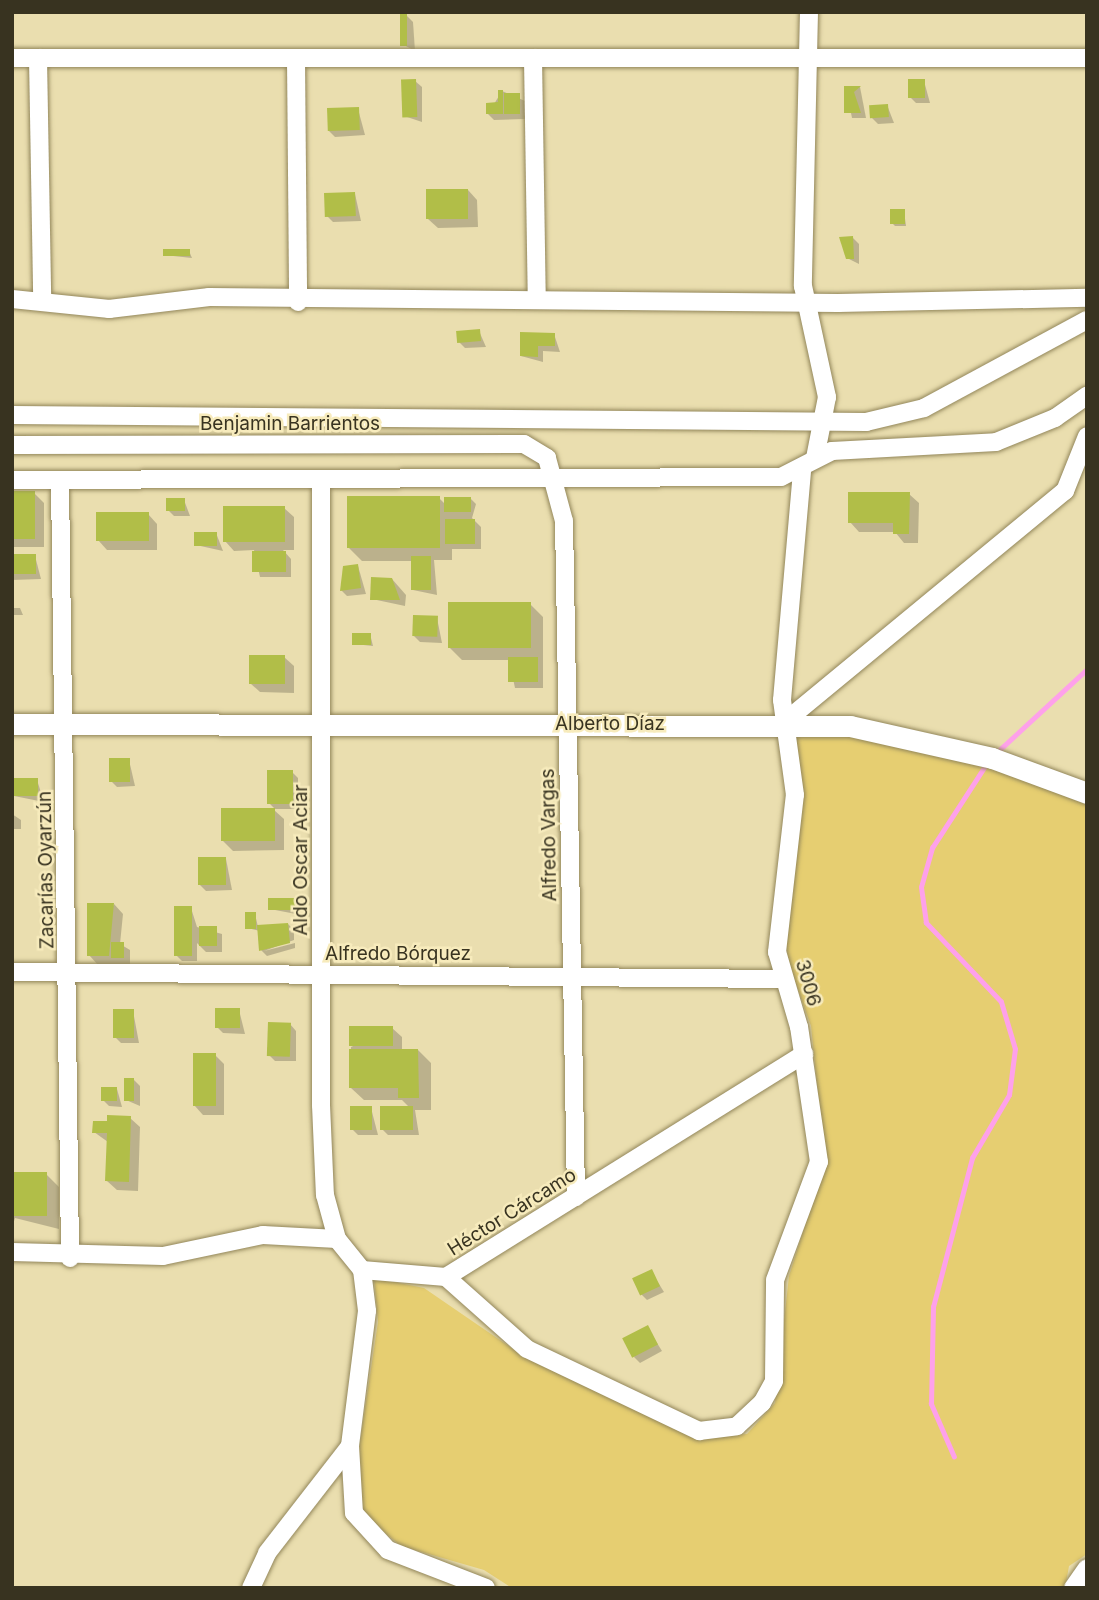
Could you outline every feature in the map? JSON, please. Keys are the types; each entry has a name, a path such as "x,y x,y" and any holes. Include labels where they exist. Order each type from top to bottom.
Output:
{"street":[{"path":"809,12 806,58 806,299 827,380 824,421 815,458"},
{"path":"12,58 1087,58"},
{"path":"38,58 42,297"},
{"path":"296,58 298,302"},
{"path":"533,58 537,300"},
{"path":"12,299 42,297 109,309 209,297 298,302 355,296 537,300 1087,298"},
{"path":"12,415 866,422 924,408 1087,320"},
{"path":"12,480 321,480 551,475 620,481 802,471 815,458 832,451 996,442 1055,418 1087,396"},
{"path":"782,724 1065,491 1087,436"},
{"name":"Benjamin Barrientos","path":"12,445 524,444 547,458 551,475"},
{"name":"3006","path":"446,1278 527,1349 699,1431 737,1426 762,1403 774,1381 775,1280 817,1181 819,1162 804,1054 783,979 777,929 795,795 782,724 802,471"},
{"name":"Alfredo Vargas","path":"551,475 564,511 576,1197"},
{"name":"Zacarías Oyarzún","path":"60,480 71,1258"},
{"name":"Aldo Oscar Aciar","path":"321,480 321,974 326,1195 337,1239"},
{"name":"Alberto Díaz","path":"12,724 322,727 568,724 850,726 926,738 1087,793"},
{"name":"Alfredo Bórquez","path":"12,972 783,979"},
{"name":"Héctor Cárcamo","path":"362,1270 446,1278 804,1054"},
{"path":"12,1252 71,1258 163,1256 263,1236 337,1239 362,1270 367,1334 350,1446 348,1494 368,1534 388,1550 486,1588"},
{"path":"251,1588 267,1553 350,1446"},
{"path":"1073,1588 1087,1568"}],"shaded area":[{"path":"792,733 845,733 978,762 1087,805 1087,1554 1069,1566 1065,1588 512,1588 484,1570 401,1546 366,1517 361,1503 358,1455 378,1322 374,1278 424,1288 523,1356 694,1438 747,1434 775,1403 789,1276 825,1162 811,1026 789,965 784,928 804,790"}],"building":[{"path":"400,14 407,14 407,46 400,46"},
{"path":"416,79 417,117 402,118 401,80"},
{"path":"908,79 925,79 925,98 908,98"},
{"path":"844,86 861,86 854,92 861,113 844,113"},
{"path":"498,90 503,90 503,114 486,114 486,103 498,102"},
{"path":"504,93 520,93 520,114 504,114"},
{"path":"888,104 889,117 870,118 869,105"},
{"path":"359,107 360,130 328,131 327,108"},
{"path":"426,189 468,189 468,219 426,219"},
{"path":"355,192 356,216 325,217 324,193"},
{"path":"890,209 905,209 905,224 890,224"},
{"path":"853,236 854,259 846,259 839,237"},
{"path":"163,249 190,249 190,256 163,256"},
{"path":"480,329 481,341 457,343 456,331"},
{"path":"520,332 555,333 555,346 538,346 538,357 520,356"},
{"path":"12,491 35,491 35,539 12,539"},
{"path":"848,492 910,492 909,534 893,534 893,523 848,523"},
{"path":"347,496 440,496 440,548 347,548"},
{"path":"444,497 471,497 471,512 444,512"},
{"path":"166,498 185,498 185,511 166,511"},
{"path":"223,506 285,506 285,542 223,542"},
{"path":"96,512 149,512 149,541 96,541"},
{"path":"445,519 475,519 475,544 445,544"},
{"path":"194,532 217,532 217,546 194,546"},
{"path":"252,551 286,551 286,572 252,572"},
{"path":"12,554 36,554 36,574 12,574"},
{"path":"411,556 431,556 431,590 411,590"},
{"path":"358,564 361,588 340,591 343,566"},
{"path":"371,577 392,578 400,600 370,600"},
{"path":"448,602 531,602 531,648 448,648"},
{"path":"413,615 438,616 437,637 412,636"},
{"path":"352,633 371,633 371,645 352,645"},
{"path":"249,655 285,655 285,684 249,684"},
{"path":"508,657 538,657 538,682 508,682"},
{"path":"109,758 130,758 130,782 109,782"},
{"path":"267,770 293,770 293,804 267,804"},
{"path":"12,778 38,778 38,796 12,796"},
{"path":"221,808 275,808 275,841 221,841"},
{"path":"198,857 226,857 226,885 198,885"},
{"path":"268,898 295,898 295,910 268,910"},
{"path":"87,903 114,903 109,956 87,956"},
{"path":"174,906 192,906 192,956 174,956"},
{"path":"245,912 256,912 256,929 245,929"},
{"path":"288,923 290,943 259,951 257,925"},
{"path":"199,926 217,926 217,946 199,946"},
{"path":"111,942 124,942 124,958 111,958"},
{"path":"215,1008 240,1008 240,1028 215,1028"},
{"path":"113,1009 134,1009 134,1038 113,1038"},
{"path":"268,1022 291,1023 290,1057 267,1056"},
{"path":"349,1026 393,1026 393,1046 349,1046"},
{"path":"349,1049 418,1049 419,1098 398,1098 398,1088 349,1088"},
{"path":"193,1053 216,1053 216,1106 193,1106"},
{"path":"124,1078 134,1078 134,1101 124,1101"},
{"path":"101,1087 117,1087 117,1101 101,1101"},
{"path":"350,1106 372,1106 372,1130 350,1130"},
{"path":"380,1106 413,1106 413,1130 380,1130"},
{"path":"107,1115 131,1116 129,1182 105,1181 107,1133 92,1133 93,1121 107,1121"},
{"path":"12,1172 47,1172 47,1216 12,1216"},
{"path":"652,1269 660,1286 640,1296 632,1278"},
{"path":"648,1325 658,1345 632,1358 622,1338"}],"waterway":[{"path":"995,754 1087,669"},
{"path":"954,1457 931,1404 933,1307 972,1158 1009,1095 1015,1049 1001,1002 926,923 921,887 932,848 987,763"}]}
